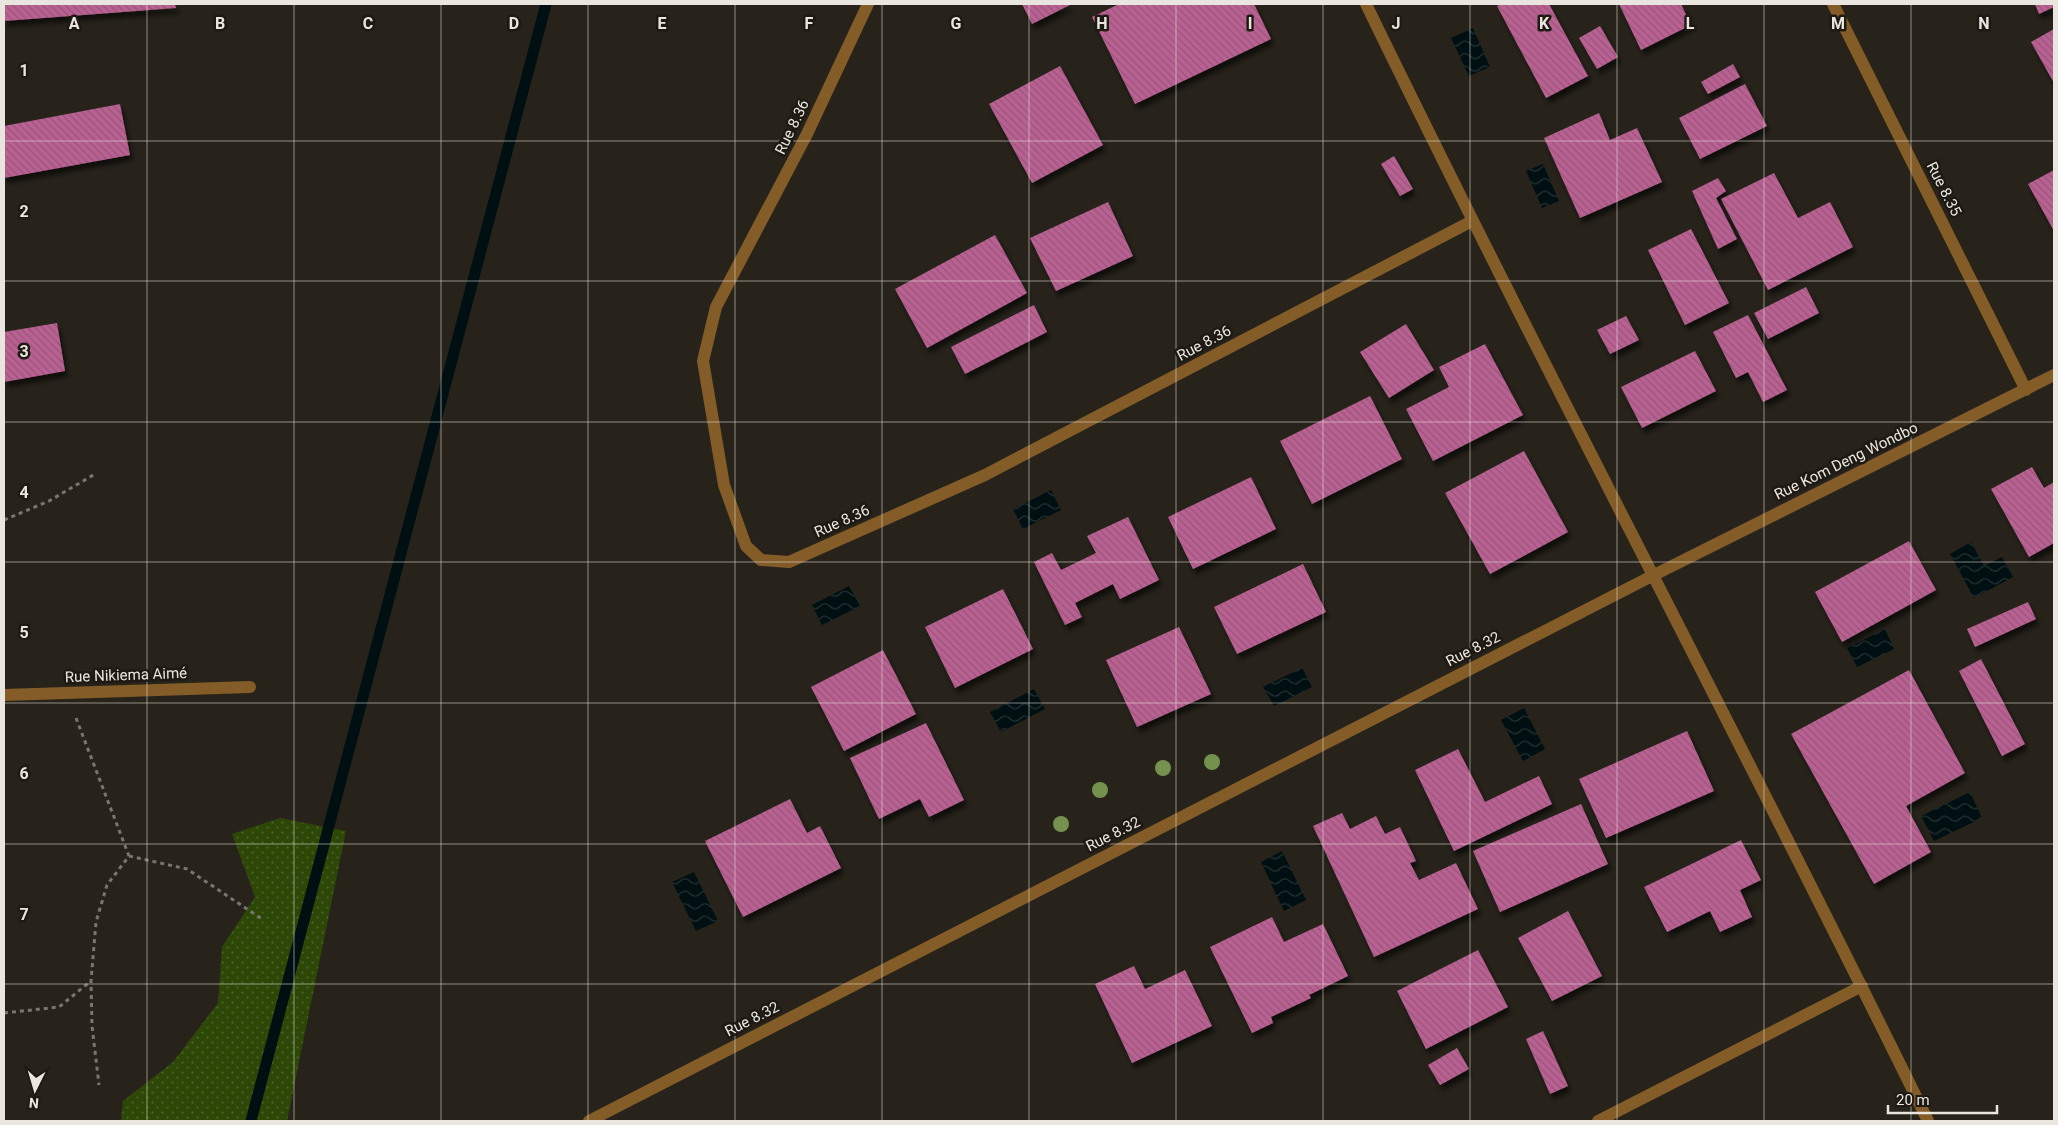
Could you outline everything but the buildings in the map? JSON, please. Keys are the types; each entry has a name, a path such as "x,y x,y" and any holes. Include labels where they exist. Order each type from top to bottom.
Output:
{"street":[{"name":"Rue 8.36","path":"868,4 807,134 716,308 703,361 724,485 746,546 761,560 789,562 985,475 1472,221"},
{"path":"1366,4 1472,221 1862,986 1928,1121"},
{"name":"Rue 8.35","path":"1833,4 2026,390"},
{"name":"Rue Kom Deng Wondbo","path":"1652,576 2054,375"},
{"name":"Rue 8.32","path":"589,1121 1652,576"},
{"name":"Rue Nikiema Aimé","path":"4,694 250,687"},
{"path":"1598,1121 1862,986"}],"path":[{"path":"4,520 49,501 95,474"},
{"path":"67,693 129,856"},
{"path":"129,856 187,869 262,918"},
{"path":"99,1085 92,1026 91,981 96,922 107,885 129,856"},
{"path":"4,1013 59,1007 91,981"}],"green space":[{"path":"280,818 346,831 287,1121 121,1121 123,1101 173,1062 218,1003 222,947 255,897 232,834"}],"water":[{"path":"1473,28 1490,67 1469,76 1451,38"},
{"path":"1543,164 1559,201 1542,208 1526,171"},
{"path":"1051,490 1061,510 1023,529 1013,509"},
{"path":"1971,542 1984,566 2002,557 2013,577 1974,598 1950,554"},
{"path":"849,586 860,606 822,625 812,605"},
{"path":"1885,629 1894,649 1857,667 1847,648"},
{"path":"1302,668 1312,687 1274,706 1263,687"},
{"path":"1034,689 1045,709 1001,732 990,712"},
{"path":"1524,708 1545,749 1523,761 1501,720"},
{"path":"1970,792 1982,818 1934,841 1921,816"},
{"path":"1282,851 1306,900 1284,911 1261,862"},
{"path":"694,872 718,921 696,931 672,882"}],"waterway":[{"path":"251,1121 546,4"}]}
